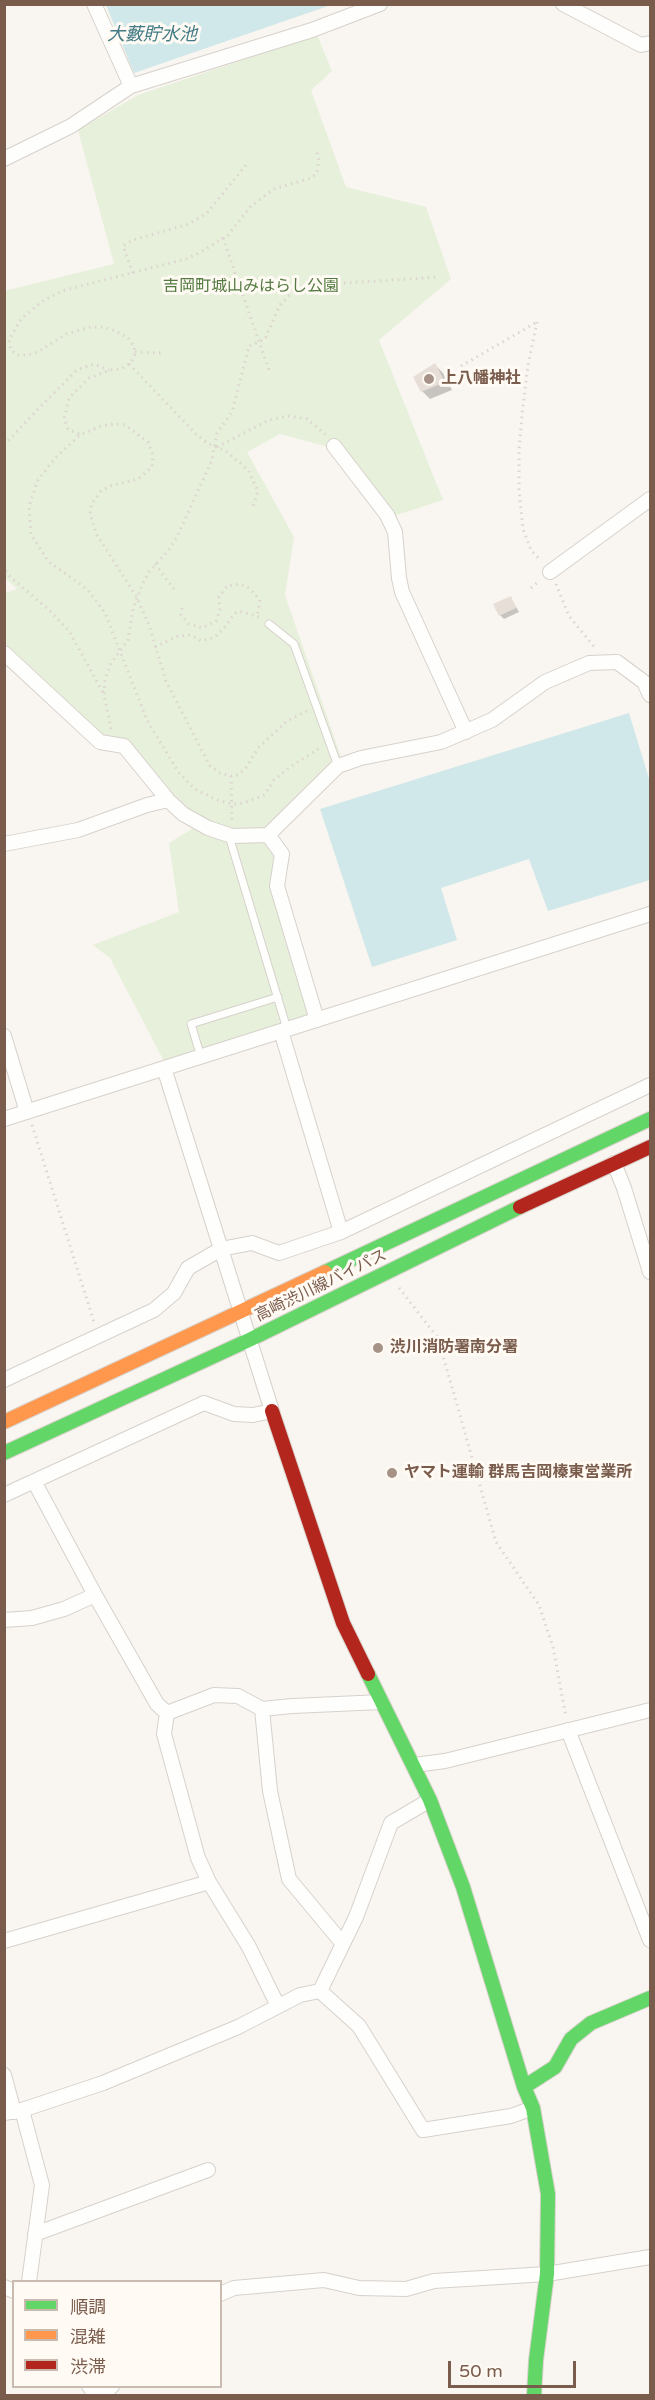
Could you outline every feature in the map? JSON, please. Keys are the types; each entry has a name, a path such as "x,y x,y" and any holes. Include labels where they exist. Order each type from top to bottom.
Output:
{"main road":[{"name":"高崎渋川線バイパス","path":"4,1422 651,1119"},
{"name":"高崎渋川線バイパス","path":"4,1453 249,1340 570,1182 651,1148"},
{"path":"272,1412 343,1623 430,1800 463,1887 524,2087 533,2108 548,2194 547,2274 536,2360 534,2396"},
{"path":"524,2087 555,2067 571,2039 591,2023 651,1998"}],"street":[{"path":"94,4 130,86"},
{"path":"4,159 71,126 130,86 312,30 380,4"},
{"path":"563,4 641,45 651,43"},
{"path":"334,446 387,515 395,532 402,592 466,732"},
{"path":"550,572 651,499"},
{"path":"4,653 100,742 124,746 168,800 183,814 208,828 230,835 268,835 338,766 361,758 441,742 466,732 492,720 545,681 589,663 615,662 644,682 651,695"},
{"path":"4,844 78,830 147,805 168,800"},
{"path":"268,835 282,854 277,886 317,1020"},
{"path":"4,1119 651,914"},
{"path":"284,1030 341,1232"},
{"path":"4,1036 27,1112"},
{"path":"4,1496 204,1403 234,1414 253,1415 272,1412 164,1068"},
{"path":"4,1380 154,1310 174,1293 188,1268 221,1249 252,1243 279,1253 341,1232 651,1085"},
{"path":"614,1163 651,1272"},
{"path":"35,1483 157,1704 167,1713"},
{"path":"4,1620 32,1618 64,1609 95,1595"},
{"path":"167,1713 214,1695 238,1696 262,1709 382,1702"},
{"path":"262,1709 270,1791 289,1880 343,1944"},
{"path":"414,1765 446,1761 651,1710"},
{"path":"167,1713 164,1734 198,1858 209,1882 249,1947 278,2006"},
{"path":"568,1730 651,1940"},
{"path":"320,1991 356,1917 391,1823 430,1800"},
{"path":"4,1941 209,1882"},
{"path":"13,2112 104,2083 238,2027 300,1995 320,1991"},
{"path":"320,1991 359,2026 423,2130 511,2116 533,2108"},
{"path":"4,2075 13,2112 42,2185 29,2280"},
{"path":"35,2234 208,2170"},
{"path":"222,2293 234,2288 324,2280 360,2288 406,2289 434,2281 547,2274 651,2257"}],"lane":[{"path":"269,624 294,644 338,766"},
{"path":"230,835 278,997 284,1030"},
{"path":"201,1057 191,1023 278,997"}],"path":[{"path":"80,435 68,429 64,419 69,398 89,378 110,370 121,369 129,364 135,352 134,346 128,338 104,327 91,327 66,334 28,356 17,355 11,350 9,340 21,319 45,300 65,290 186,259 223,238 250,207 274,189 311,178 317,173 319,160 316,149"},
{"path":"133,273 123,246 133,240 189,224 207,213 246,165"},
{"path":"223,238 270,373"},
{"path":"104,695 105,679 111,663 128,640 136,596 148,572 177,537 215,448 217,433 232,412 249,346 269,334 280,305 298,286 439,277"},
{"path":"461,366 537,322 528,365 519,449 519,491 523,529 531,550 550,572 569,616 597,650 615,662"},
{"path":"135,352 163,353"},
{"path":"4,445 78,370 94,364 110,370"},
{"path":"129,364 196,434 215,448 226,451 248,471 255,481 258,495 252,510"},
{"path":"215,448 269,420 288,416 307,419 322,430 334,446"},
{"path":"318,708 287,722 258,748 246,768 238,775 220,773 210,766 166,681 136,596 97,535 90,514 91,505 101,492 110,486 138,479 152,467 153,456 148,442 125,425 101,426 80,435 56,457 38,480 29,506 31,534 48,561 88,590 105,613 147,720 179,773 195,789 217,800 232,804 244,803 264,795 274,780 290,767 330,742"},
{"path":"155,564 174,589"},
{"path":"4,565 7,574 49,610 69,631 104,695 116,745"},
{"path":"182,608 181,615 189,624 202,627 216,621 220,610 219,597 227,586 239,584 249,588 260,600 257,617"},
{"path":"155,648 178,636 191,635 201,641 215,637 239,611 269,624"},
{"path":"230,835 231,776"},
{"path":"27,1112 98,1336"},
{"path":"387,1272 438,1338 496,1542 539,1605 553,1647 568,1730"}],"green space":[{"name":"吉岡町城山みはらし公園","path":"317,35 332,71 311,90 346,187 426,207 451,279 379,340 443,500 384,519 325,446 280,434 247,452 294,537 285,595 341,757 334,760 325,773 267,831 278,855 272,886 312,1017 165,1063 110,958 93,945 179,912 169,843 192,829 197,820 186,813 126,742 104,738 5,643 5,593 17,589 4,577 4,291 114,264 78,130 138,95"}],"water":[{"name":"大藪貯水池","path":"106,5 331,5 134,73"},
{"path":"629,713 650,782 650,880 548,911 529,859 441,888 457,940 372,967 320,809"}],"building":[{"name":"上八幡神社","path":"435,363 445,382 421,392 413,377"},
{"path":"511,596 516,608 499,616 493,604"}],"traffic: fast":[{"path":"325,1272 650,1119"},
{"path":"4,1453 249,1340 520,1207"},
{"path":"368,1674 430,1800 463,1887 524,2087"},
{"path":"534,2396 536,2360 547,2274 548,2194 533,2108 524,2087 555,2067 571,2039 591,2023 650,1998"}],"traffic: slow":[{"path":"4,1422 325,1272"}],"traffic: jam":[{"path":"520,1207 650,1147"},
{"path":"272,1411 343,1623 368,1674"}],"place":[{"name":"上八幡神社","path":"429,379"},
{"name":"渋川消防署南分署","path":"378,1348"},
{"name":"ヤマト運輸 群馬吉岡榛東営業所","path":"392,1473"}]}
